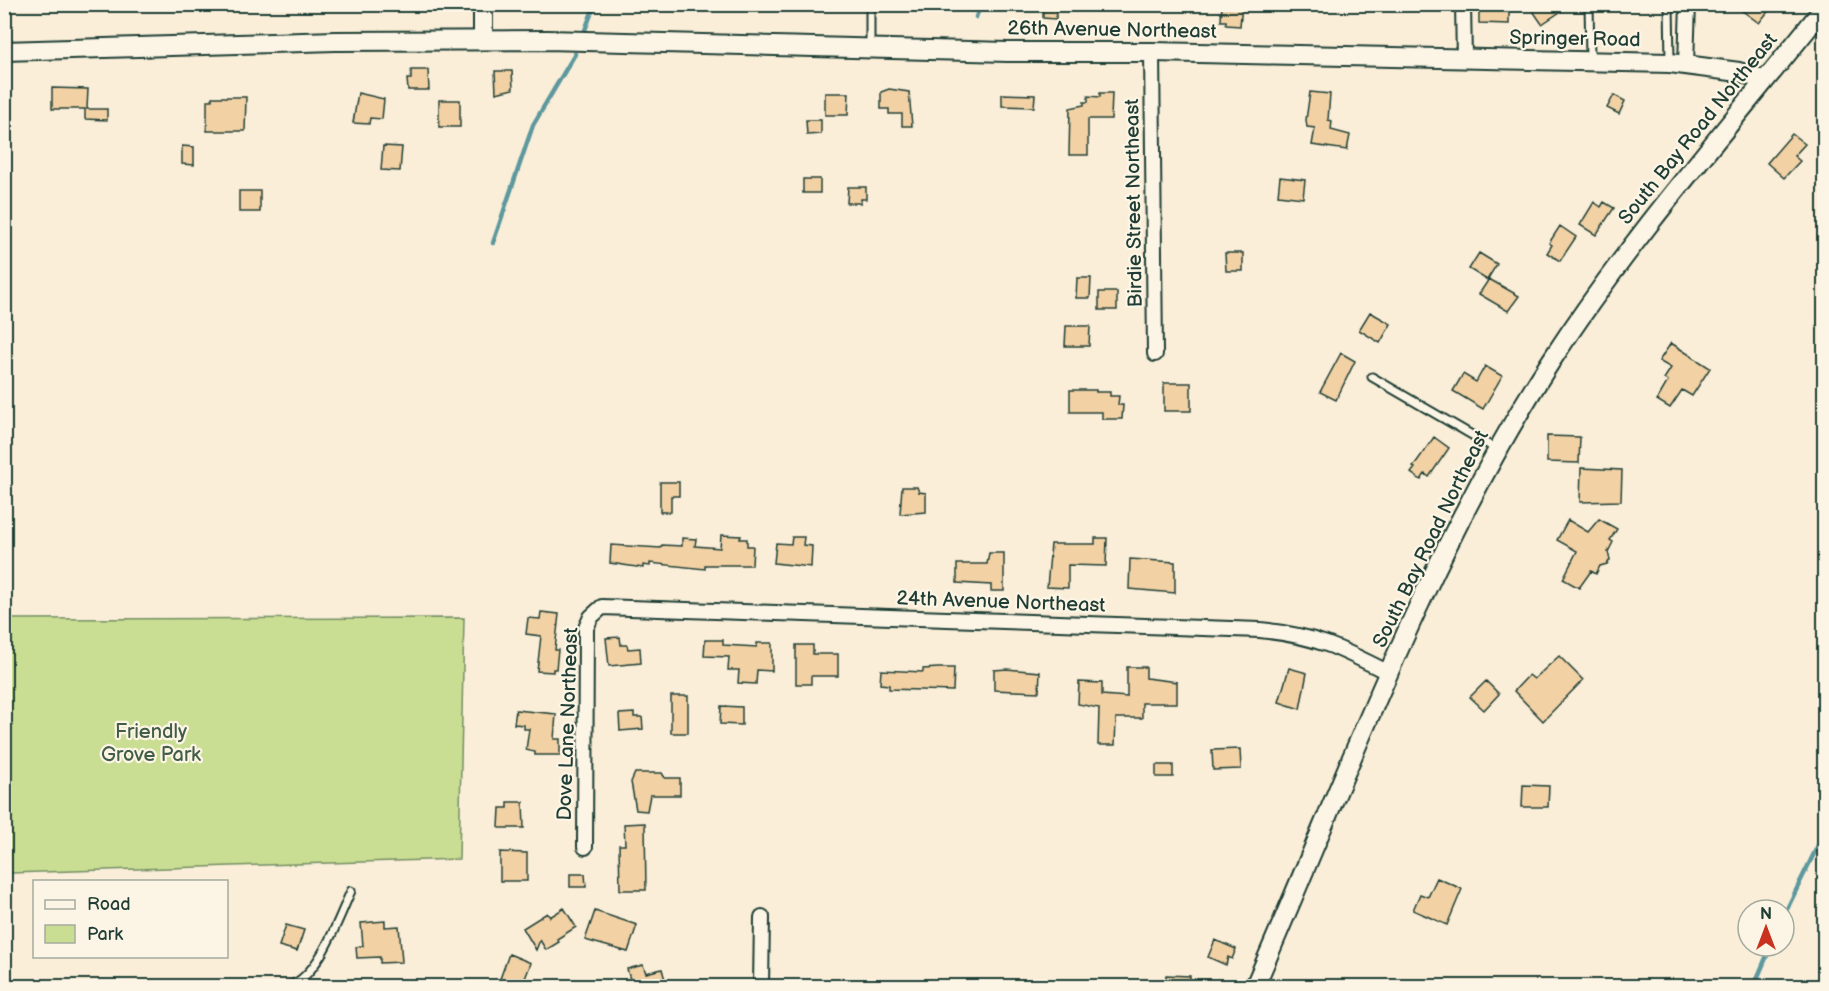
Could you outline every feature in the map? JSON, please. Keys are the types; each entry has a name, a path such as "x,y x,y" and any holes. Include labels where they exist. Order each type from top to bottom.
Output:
{"street":[{"path":"483,4 483,40"},
{"path":"1463,4 1464,60"},
{"path":"1688,4 1678,64 1739,72 1765,80"},
{"name":"South Bay Road Northeast","path":"1255,987 1389,673 1457,526 1498,450 1552,360 1632,246 1765,80 1819,8"},
{"name":"26th Avenue Northeast","path":"4,51 346,40 483,40 1464,60"},
{"name":"Birdie Street Northeast","path":"1152,52 1155,354"},
{"name":"Springer Road","path":"1464,60 1678,64"},
{"name":"24th Avenue Northeast","path":"602,607 1260,630 1312,638 1333,644 1389,673"},
{"name":"Dove Lane Northeast","path":"585,847 586,628 591,617 602,607"},
{"path":"761,987 762,917"}],"lane":[{"path":"870,4 870,48"},
{"path":"1589,4 1590,62"},
{"path":"1669,4 1678,64"},
{"path":"1372,376 1498,450"},
{"path":"288,987 295,985 313,970 351,891"}],"green space":[{"name":"Friendly Grove Park","path":"464,618 459,859 10,873 8,986 5,986 5,619"}],"building":[{"path":"1056,4 1056,19 1043,18 1043,5"},
{"path":"1222,4 1242,4 1240,26 1226,25 1226,21 1221,21"},
{"path":"1479,4 1509,5 1509,24 1479,23"},
{"path":"1544,4 1572,4 1542,24 1533,11"},
{"path":"1733,4 1774,4 1759,23"},
{"path":"411,70 428,70 429,90 408,90 407,79 411,79"},
{"path":"495,71 512,71 513,89 496,93"},
{"path":"52,88 88,89 87,109 107,109 107,120 85,119 85,109 52,109"},
{"path":"889,89 909,92 912,126 902,126 902,114 889,114 889,109 881,109 881,92"},
{"path":"1310,92 1330,94 1328,120 1332,121 1331,130 1350,135 1347,150 1312,145 1315,128 1307,127 1306,120"},
{"path":"358,93 384,99 382,119 370,118 369,124 353,123"},
{"path":"825,93 849,93 848,115 825,115"},
{"path":"1100,93 1112,93 1111,119 1088,119 1088,155 1069,155 1070,108 1084,105 1084,102 1088,102 1088,96 1100,97"},
{"path":"1002,94 1035,95 1034,107 1002,106"},
{"path":"1614,95 1625,101 1619,114 1607,108"},
{"path":"212,97 246,97 245,131 207,131 207,100 212,100"},
{"path":"439,100 460,100 460,127 439,127"},
{"path":"806,120 821,120 821,134 807,135"},
{"path":"1792,134 1805,144 1794,156 1800,161 1784,178 1767,163"},
{"path":"182,146 194,147 194,165 182,164"},
{"path":"383,146 402,147 400,171 381,170"},
{"path":"1280,177 1305,180 1303,198 1278,195"},
{"path":"803,179 820,179 820,193 803,193"},
{"path":"848,187 866,187 866,199 861,199 861,203 847,203"},
{"path":"239,191 260,191 260,212 239,212"},
{"path":"1594,202 1601,207 1604,202 1614,208 1596,235 1580,225"},
{"path":"1560,226 1576,237 1560,261 1547,253 1552,245 1549,243"},
{"path":"1225,253 1243,253 1243,271 1226,271"},
{"path":"1479,253 1497,264 1487,280 1469,269"},
{"path":"1077,278 1091,278 1090,298 1076,298"},
{"path":"1489,279 1519,296 1508,311 1479,294"},
{"path":"1099,292 1117,292 1117,310 1099,310"},
{"path":"1370,312 1391,324 1380,343 1359,330"},
{"path":"1066,326 1090,326 1089,346 1065,346"},
{"path":"1671,343 1710,368 1692,396 1682,390 1670,408 1657,400 1668,381 1664,379 1671,368 1659,361"},
{"path":"1341,353 1355,361 1336,400 1320,392"},
{"path":"1485,366 1502,376 1483,409 1453,391 1463,374 1476,382"},
{"path":"1164,383 1191,383 1191,411 1164,411"},
{"path":"1070,390 1096,390 1096,392 1110,392 1110,396 1119,396 1118,405 1123,405 1122,419 1102,419 1102,412 1070,412"},
{"path":"1547,436 1580,437 1579,463 1547,462"},
{"path":"1434,437 1449,448 1429,477 1425,474 1421,480 1411,473"},
{"path":"1581,468 1622,470 1621,501 1580,502"},
{"path":"660,482 679,482 679,496 671,496 671,512 660,512"},
{"path":"902,487 917,487 919,492 926,493 926,512 900,514"},
{"path":"1599,519 1617,529 1610,540 1613,542 1608,552 1610,560 1607,564 1600,566 1596,574 1591,571 1579,588 1563,579 1577,551 1557,540 1568,520 1588,532"},
{"path":"721,535 741,536 740,539 747,539 747,546 753,546 752,565 705,565 705,569 650,563 650,566 643,565 643,568 610,563 611,545 661,548 662,545 682,546 682,538 696,539 695,546 720,548"},
{"path":"792,537 804,537 803,545 812,546 811,567 774,563 776,543 791,544"},
{"path":"1095,538 1107,538 1106,566 1068,565 1068,588 1047,587 1051,544 1095,544"},
{"path":"989,553 1004,553 1004,591 991,591 991,585 957,583 957,564 987,564"},
{"path":"1130,559 1175,562 1175,593 1129,589"},
{"path":"541,612 559,614 555,650 558,650 556,669 553,669 553,672 537,671 541,636 526,634 528,618 540,619"},
{"path":"620,637 621,645 627,645 628,649 640,648 641,663 609,666 606,638"},
{"path":"705,640 723,640 723,645 757,647 757,643 772,643 772,671 757,670 756,684 738,683 739,670 728,670 729,657 704,656"},
{"path":"796,645 813,645 813,654 838,654 838,676 811,676 811,684 796,684"},
{"path":"1559,656 1583,680 1543,721 1514,691 1529,675 1534,679"},
{"path":"1127,667 1146,667 1146,678 1177,682 1177,703 1142,703 1142,718 1116,718 1115,745 1098,745 1099,708 1078,704 1079,682 1102,683 1102,695 1127,697"},
{"path":"954,668 953,691 889,689 889,685 880,684 881,670 923,672 923,669"},
{"path":"1289,668 1307,673 1300,709 1279,702"},
{"path":"994,670 1040,672 1039,692 994,690"},
{"path":"1486,681 1499,694 1484,710 1470,697"},
{"path":"671,696 688,696 688,733 671,733"},
{"path":"721,706 742,707 742,725 720,724"},
{"path":"516,710 556,714 554,739 560,739 560,755 535,755 535,752 526,750 529,729 524,729 524,725 514,724"},
{"path":"634,713 634,717 642,717 643,729 620,731 619,714"},
{"path":"1240,749 1241,769 1213,770 1212,750"},
{"path":"1156,765 1173,765 1173,777 1156,777"},
{"path":"635,773 662,773 665,778 680,778 680,795 650,795 647,811 636,810 631,782"},
{"path":"1523,785 1549,786 1548,807 1522,807"},
{"path":"508,802 523,802 524,828 499,828 500,808 508,808"},
{"path":"645,823 646,890 620,890 619,845 625,845 624,824"},
{"path":"500,852 527,853 527,881 500,881"},
{"path":"570,874 585,874 586,887 570,887"},
{"path":"1437,878 1462,889 1447,925 1413,910 1420,894 1428,897"},
{"path":"564,908 576,927 557,939 559,942 546,950 540,940 536,950 523,928 547,913 550,917"},
{"path":"595,911 637,925 628,952 585,940"},
{"path":"385,921 385,927 399,926 402,962 380,963 380,957 357,958 356,947 363,946 361,923"},
{"path":"286,925 304,930 297,951 279,946"},
{"path":"1215,940 1236,949 1232,959 1228,957 1226,965 1208,957"},
{"path":"509,954 531,963 524,981 519,979 516,987 497,987"},
{"path":"643,965 646,973 662,969 667,987 645,987 644,983 632,986 627,969"},
{"path":"1166,975 1190,976 1190,987 1165,987"}],"waterway":[{"path":"585,30 595,4"},
{"path":"976,17 981,4"},
{"path":"493,243 533,125 575,54"},
{"path":"1792,898 1824,833"},
{"path":"1754,986 1766,958"}]}
